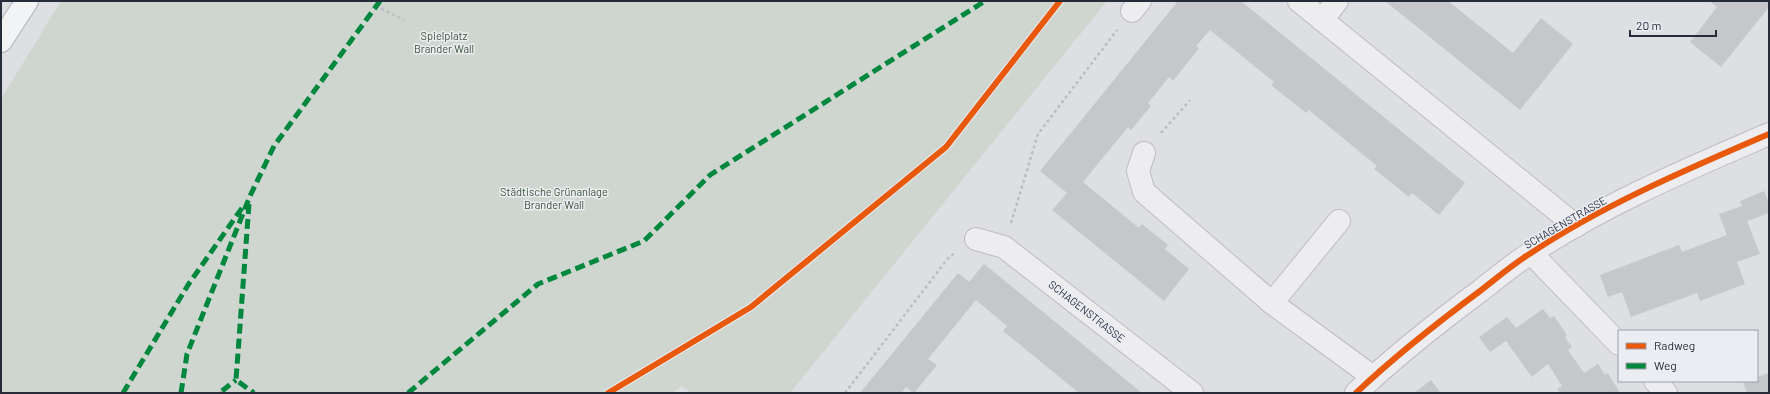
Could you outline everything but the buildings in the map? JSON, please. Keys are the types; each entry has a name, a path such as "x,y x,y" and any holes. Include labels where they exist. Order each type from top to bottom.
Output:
{"highway":[{"path":"1,41 27,1"}],"street":[{"name":"SCHAGENSTRASSE","path":"1299,1 1576,226"},
{"path":"1322,20 1337,1"},
{"name":"SCHAGENSTRASSE","path":"1356,393 1456,309 1531,253 1576,226 1667,178 1769,134"},
{"path":"1144,153 1138,171 1144,192 1272,303 1373,378"},
{"path":"1272,303 1339,221"},
{"name":"SCHAGENSTRASSE","path":"976,239 1004,247 1192,393"},
{"name":"SCHAGENSTRASSE","path":"1531,253 1618,343"},
{"path":"1656,382 1666,393"}],"path":[{"path":"376,6 404,20"},
{"path":"1004,247 1038,134 1136,6"},
{"path":"1144,153 1190,100"},
{"path":"845,393 949,257 976,239"}],"green space":[{"name":"Städtische Grünanlage Brander Wall","path":"61,1 1107,1 790,393 692,393 681,386 673,393 1,393 1,99"}],"marked path":[{"path":"181,393 187,354 250,196 274,146 380,1"},
{"path":"408,393 538,284 644,241 710,175 985,1"},
{"path":"249,204 236,380 254,393"},
{"path":"123,393 188,285 242,208"},
{"path":"222,391 236,380"}],"cycle path":[{"path":"608,393 751,307 946,147 1060,1"},
{"path":"1356,393 1401,353 1448,315 1518,262 1559,235 1647,188 1769,134"}],"park label":[{"name":"Spielplatz Brander Wall","path":"444,41"}]}
